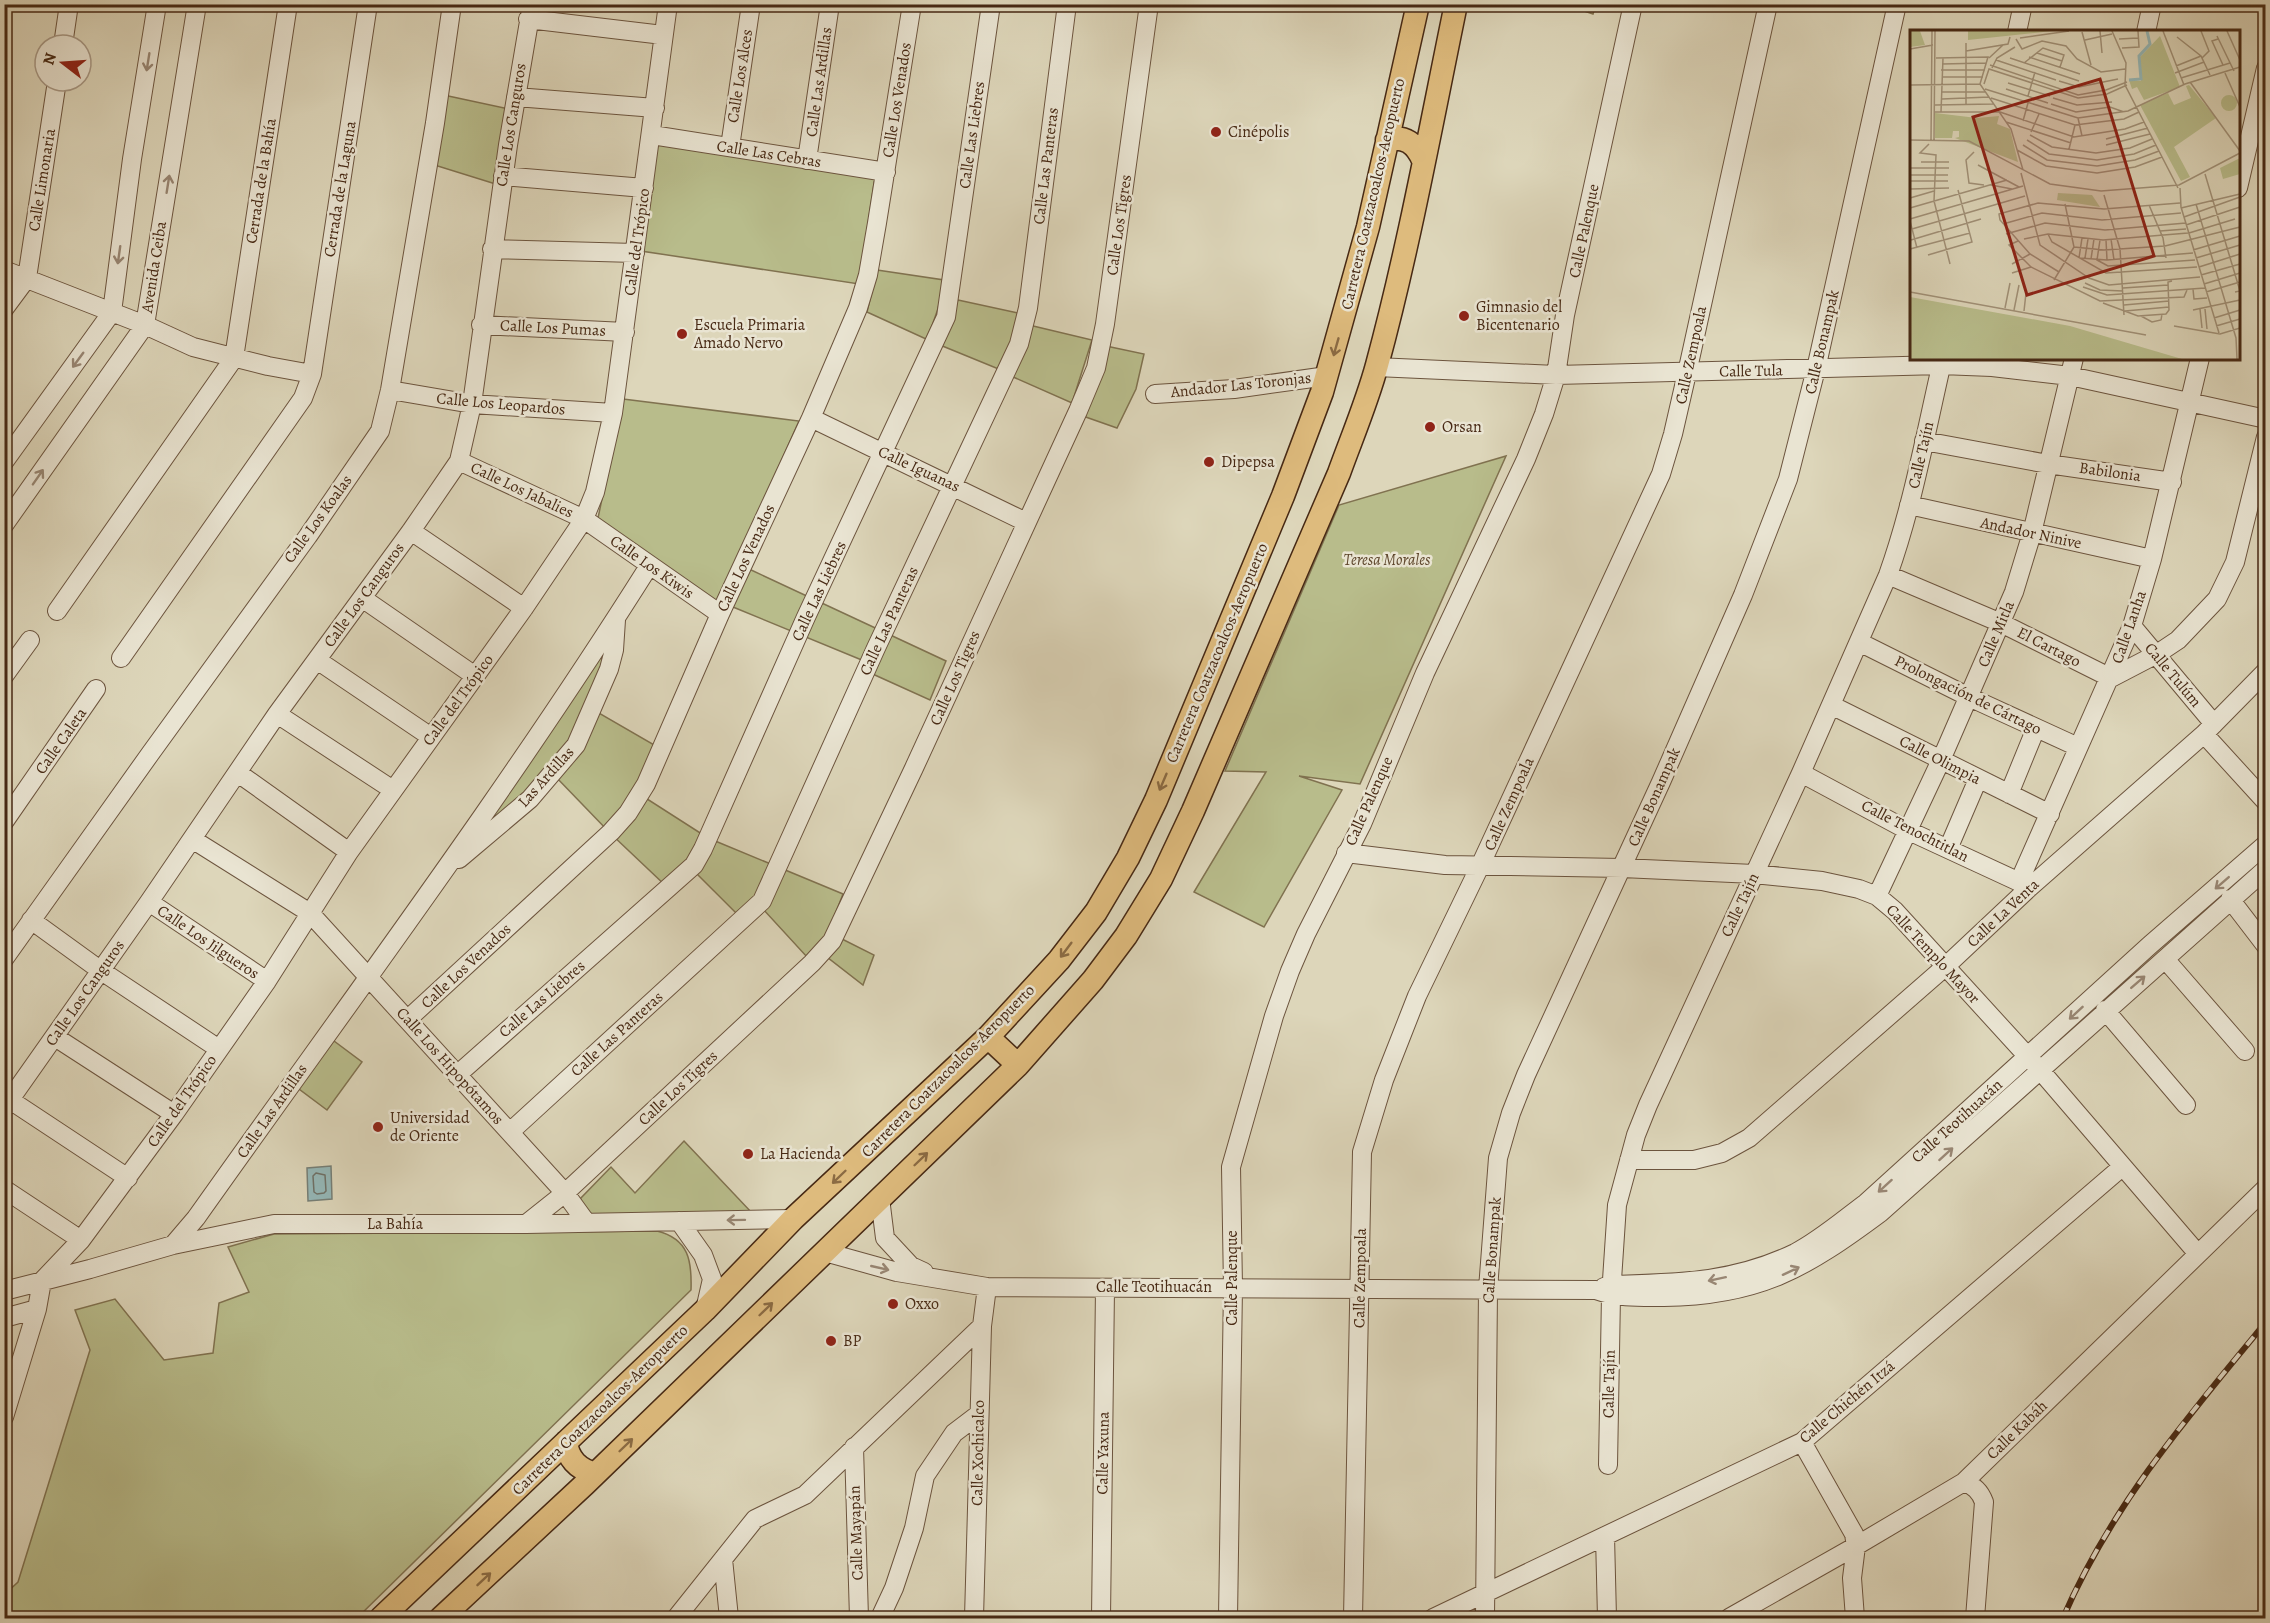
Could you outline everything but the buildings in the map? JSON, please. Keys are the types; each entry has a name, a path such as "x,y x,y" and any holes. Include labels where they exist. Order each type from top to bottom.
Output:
{"main road":[{"name":"Carretera Coatzacoalcos-Aeropuerto","path":"381,1618 705,1310 793,1219 988,1037 1059,960 1101,903 1133,849 1156,800 1283,496 1327,376 1368,227 1418,4"},
{"path":"441,1618 595,1474 1018,1065 1093,980 1126,936 1161,879 1238,708 1339,473 1376,367 1401,264 1456,4"},
{"path":"1386,140 1394,138 1407,140 1414,145 1423,160"},
{"path":"1202,691 1238,708"},
{"path":"988,1037 1018,1065"},
{"path":"567,1442 567,1452 574,1462 583,1470 595,1474"}],"street":[{"path":"65,33 69,4"},
{"path":"4,462 112,312 132,159 157,4"},
{"name":"Avenida Ceiba","path":"4,525 145,325 197,4"},
{"name":"Cerrada de la Bahía","path":"234,358 288,4"},
{"name":"Cerrada de la Laguna","path":"121,658 303,398 312,374 368,4"},
{"name":"Calle Los Koalas","path":"4,959 308,536 380,431 390,390 435,123 452,4"},
{"name":"Calle del Trópico","path":"42,1281 81,1240 174,1114 267,981 349,852 524,608 584,519 595,492 613,413 668,4"},
{"name":"Calle Los Alces","path":"730,147 751,4"},
{"name":"Calle Las Ardillas","path":"807,160 830,4"},
{"name":"Calle Los Venados","path":"408,1019 611,832 628,813 646,784 720,614 811,418 858,308 868,275 912,4"},
{"name":"Calle Las Liebres","path":"456,1075 694,864 720,813 806,617 946,318 991,4"},
{"name":"Calle Las Panteras","path":"510,1132 762,901 876,648 1012,363 1023,332 1067,4"},
{"name":"Calle Los Tigres","path":"526,1224 565,1193 829,946 914,768 1083,401 1096,368 1102,347 1149,4"},
{"name":"Calle Palenque","path":"1228,1618 1233,1287 1231,1167 1274,1016 1290,971 1362,824 1425,673 1526,459 1544,414 1556,375 1565,315 1633,4"},
{"name":"Calle Zempoala","path":"1353,1618 1362,1152 1399,1039 1656,484 1673,434 1768,4"},
{"name":"Calle Bonampak","path":"1485,1618 1488,1289 1498,1158 1511,1113 1526,1075 1622,868 1771,527 1788,479 1816,369 1897,4"},
{"path":"2017,30 2023,4"},
{"path":"2146,30 2152,4"},
{"path":"530,12 663,35"},
{"name":"Calle Los Canguros","path":"7,1104 149,903 277,714 459,462 472,404 492,249 530,12"},
{"path":"2240,179 2265,68"},
{"name":"Calle Limonaria","path":"27,278 55,93"},
{"path":"516,97 655,108"},
{"name":"Calle Las Cebras","path":"652,135 886,172"},
{"path":"503,176 644,188"},
{"path":"492,249 635,253"},
{"path":"4,270 145,325 193,347 312,374"},
{"path":"4,309 27,278"},
{"name":"Calle Los Pumas","path":"482,325 625,332"},
{"path":"57,612 234,358"},
{"name":"Calle Lanha","path":"2025,884 2050,814 2132,626 2172,482 2200,360"},
{"name":"Calle Tula","path":"1376,367 1556,375 1816,369 1942,362 1992,367 2072,367 2190,403 2265,419"},
{"name":"Calle Tajín","path":"1608,1465 1606,1290 1617,1204 1629,1160 1648,1105 1832,705 1888,575 1900,542 1942,362"},
{"name":"Calle Mitla","path":"1877,896 1941,760 2014,592 2072,367"},
{"name":"Andador Las Toronjas","path":"1155,394 1234,388 1327,376"},
{"name":"Calle Los Leopardos","path":"390,390 472,404 613,413"},
{"name":"Calle Iguanas","path":"811,418 1026,522"},
{"path":"2110,678 2157,654 2178,640 2217,599 2235,562 2265,437"},
{"name":"Babilonia","path":"1924,441 2048,464 2172,482"},
{"name":"Calle Los Jabalies","path":"459,462 584,519"},
{"name":"Andador Ninive","path":"1909,505 2152,559"},
{"name":"Calle Los Kiwis","path":"584,519 720,614"},
{"path":"411,531 524,608"},
{"name":"Las Ardillas","path":"368,975 442,873 649,566"},
{"name":"El Cartago","path":"1888,575 2001,623 2110,678"},
{"path":"362,598 475,676"},
{"name":"Las Ardillas","path":"442,873 530,799 576,745 609,669 614,650 616,618"},
{"name":"Calle Tulúm","path":"2132,626 2157,654 2209,729 2265,802"},
{"path":"4,676 30,640"},
{"name":"Prolongación de Cártago","path":"1859,642 1969,697 2078,747"},
{"path":"317,660 431,737"},
{"name":"Calle La Venta","path":"1629,1160 1694,1160 1722,1153 1749,1138 1946,966 2025,884 2209,729 2265,671"},
{"name":"Calle Caleta","path":"4,822 96,689"},
{"name":"Calle Olimpia","path":"1832,705 2050,814"},
{"path":"277,714 393,790"},
{"path":"2009,794 2036,728"},
{"path":"238,773 349,852"},
{"name":"Calle Tenochtitlan","path":"1801,773 1909,831 2025,884"},
{"path":"1948,849 1978,779"},
{"name":"Calle Los Hipopótamos","path":"192,839 310,913 565,1193 586,1222"},
{"name":"Calle Teotihuacán","path":"825,1252 870,1266 987,1287 1606,1290 1683,1297 1735,1291 1769,1281 1808,1263 1880,1213 2035,1063 2150,945 2265,844"},
{"name":"Calle Templo Mayor","path":"1346,853 1422,863 1480,866 1622,868 1754,874 1841,884 1877,896 1895,911 2035,1063 2198,1254"},
{"name":"Calle Teotihuacán","path":"2035,1063 2105,1010 2265,868"},
{"path":"2230,899 2265,946"},
{"name":"Calle Los Jilgueros","path":"149,903 267,981"},
{"path":"31,920 100,970 219,1049"},
{"path":"2165,959 2245,1051"},
{"name":"Calle Las Ardillas","path":"173,1245 196,1218 368,975"},
{"path":"2105,1010 2186,1105"},
{"path":"55,1037 174,1114"},
{"path":"7,1104 128,1178"},
{"name":"Calle Chichén Itzá","path":"1433,1618 1802,1442 2122,1167"},
{"name":"Calle Kabáh","path":"1729,1618 1964,1482 2265,1188"},
{"path":"4,1189 81,1240"},
{"path":"880,1198 885,1238 911,1266 936,1279"},
{"name":"La Bahía","path":"12,1288 173,1245 274,1224 526,1224 793,1219"},
{"path":"679,1221 703,1255 712,1279 705,1310"},
{"path":"4,1276 12,1288"},
{"path":"4,1418 37,1309 42,1281"},
{"name":"Calle Xochicalco","path":"974,1618 982,1326 987,1287"},
{"name":"Calle Yaxuna","path":"1101,1618 1105,1288"},
{"path":"4,1318 37,1309"},
{"path":"676,1618 755,1520 805,1495 982,1326"},
{"path":"880,1618 894,1588 914,1528 925,1476 954,1433 979,1414"},
{"path":"1802,1442 1854,1534 1856,1546 1852,1578 1855,1618"},
{"name":"Calle Mayapán","path":"854,1447 859,1618"},
{"path":"1964,1482 1974,1486 1982,1495 1984,1502 1975,1618"},
{"path":"1605,1536 1607,1618"},
{"path":"723,1559 729,1618"}],"green space":[{"path":"1567,5 1596,5 1593,14"},
{"path":"439,94 514,110 502,186 428,163"},
{"path":"656,144 875,177 859,284 641,251"},
{"path":"877,270 944,280 938,310 926,339 867,312"},
{"path":"958,300 1018,313 1001,370 940,345"},
{"path":"1029,325 1092,340 1072,403 1011,376"},
{"path":"1106,346 1144,354 1136,389 1117,428 1080,415"},
{"path":"623,399 799,421 718,604 598,518"},
{"name":"Teresa Morales","path":"1506,456 1360,784 1299,776 1342,790 1264,927 1194,892 1266,772 1225,771 1339,505"},
{"path":"749,569 946,661 930,700 866,671 869,663 733,607"},
{"path":"609,634 590,708 656,746 633,790 708,838 843,894 827,935 807,957 763,909 739,916 689,866 667,887 554,775 472,835"},
{"path":"840,938 874,955 863,985 827,957"},
{"path":"330,1038 362,1062 327,1110 295,1086"},
{"path":"684,1141 753,1214 590,1221 580,1199 611,1167 635,1193"},
{"path":"657,1231 668,1235 682,1246 691,1270 691,1290 357,1618 5,1618 5,1594 18,1582 90,1350 75,1310 115,1299 164,1360 213,1353 219,1303 249,1292 228,1247 274,1234"}],"water":[{"path":"331,1166 332,1199 308,1201 307,1168"}],"railway":[{"path":"2063,1618 2082,1577 2128,1500 2181,1427 2266,1322"}],"place":[{"name":"Cinépolis","path":"1216,132"},
{"name":"Gimnasio del Bicentenario","path":"1464,316"},
{"name":"Escuela Primaria Amado Nervo","path":"682,334"},
{"name":"Orsan","path":"1430,427"},
{"name":"Dipepsa","path":"1209,462"},
{"name":"Universidad de Oriente","path":"378,1127"},
{"name":"La Hacienda","path":"748,1154"},
{"name":"Oxxo","path":"893,1304"},
{"name":"BP","path":"831,1341"}]}
